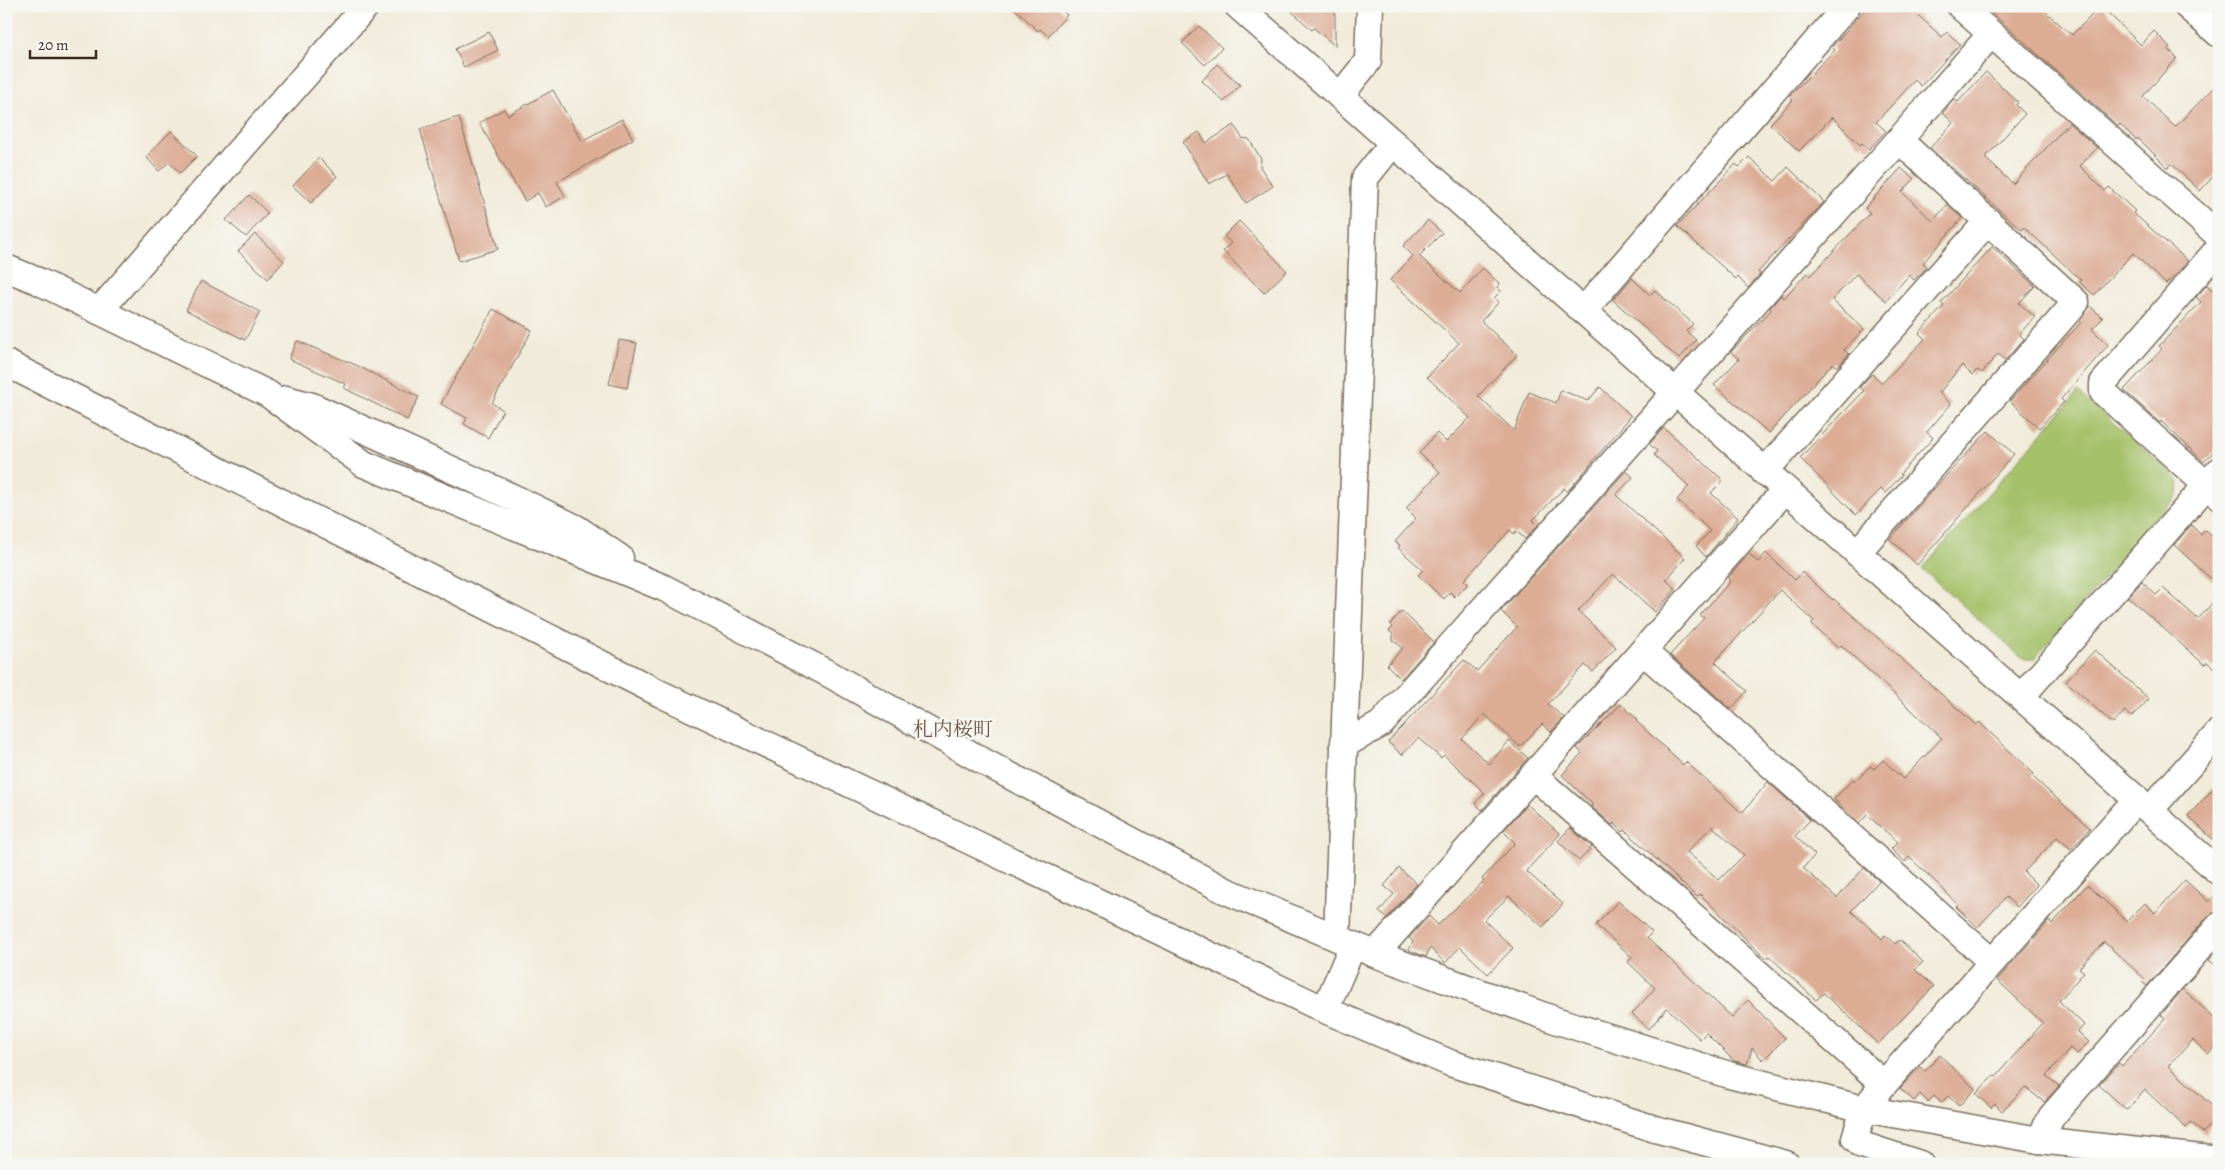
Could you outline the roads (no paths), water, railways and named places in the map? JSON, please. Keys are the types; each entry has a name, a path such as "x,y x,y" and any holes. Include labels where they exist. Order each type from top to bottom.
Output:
{"street":[{"path":"99,311 366,6"},
{"path":"1238,6 2219,872"},
{"path":"1340,96 1368,61 1370,6"},
{"path":"1583,311 1847,6"},
{"path":"1960,6 2219,236"},
{"path":"2187,6 2219,34"},
{"path":"1344,745 1381,724 1991,34"},
{"path":"1857,553 2076,302 1899,140"},
{"path":"1355,946 1344,745 1365,178 1393,143"},
{"path":"1764,472 1988,221"},
{"path":"2021,697 2215,484 2103,392 2102,383 2219,248"},
{"path":"6,260 38,281"},
{"path":"6,268 38,281 268,394 364,464 664,588 831,675 988,764 1224,890 1355,946 1558,1021 1729,1075 1864,1109 2039,1140 2219,1160"},
{"path":"6,363 661,694 1325,1010 1450,1063 1655,1129 1786,1164"},
{"path":"1325,1010 1355,946 1534,776 1785,490"},
{"path":"1643,652 1992,962"},
{"path":"1920,1164 1862,1145 1856,1138 1864,1109 1992,962 2144,805 2219,732"},
{"path":"1534,776 1884,1084"},
{"path":"2039,1140 2052,1116 2219,926"}],"district":[{"name":"札内桜町","path":"953,729"}]}
